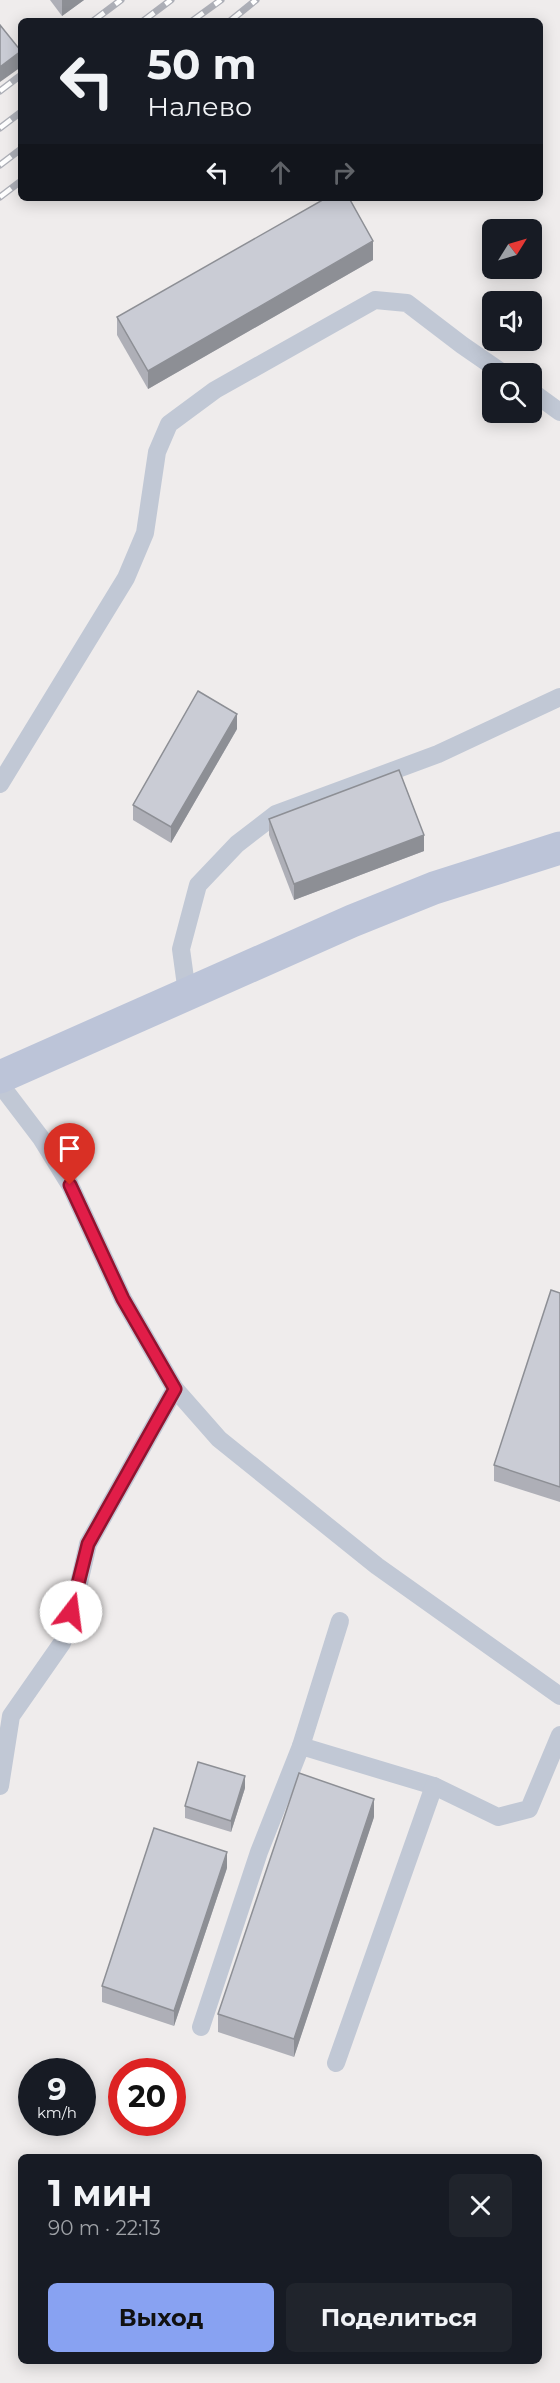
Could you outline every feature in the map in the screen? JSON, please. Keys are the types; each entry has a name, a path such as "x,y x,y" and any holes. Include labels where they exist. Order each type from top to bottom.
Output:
{"street":[{"path":"0,1077 187,993 434,888 560,848"}],"lane":[{"path":"0,784 126,578 146,533 157,452 169,424 216,390 375,300 407,303 488,363"},
{"path":"542,399 560,412"},
{"path":"187,993 181,949 198,885 245,838 276,814 438,754 560,697"},
{"path":"0,1084 41,1138 70,1185 123,1299 175,1389 219,1439 377,1566 560,1696"},
{"path":"0,1786 11,1716 62,1643 88,1544 175,1389"},
{"path":"201,2027 259,1852 301,1746 340,1621"},
{"path":"301,1746 434,1786 498,1817 529,1809 560,1735"},
{"path":"336,2063 434,1786"}],"building":[{"path":"0,25 18,47 18,53 0,67"},
{"path":"321,201 351,201 373,241 148,371 117,317"},
{"path":"198,691 237,714 171,827 133,805"},
{"path":"399,770 424,835 294,884 269,819"},
{"path":"551,1290 560,1293 560,1487 494,1465"},
{"path":"198,1762 245,1776 231,1821 185,1806"},
{"path":"299,1773 374,1799 294,2039 218,2014"},
{"path":"154,1828 227,1852 174,2011 102,1986"}],"railway":[{"path":"97,18 121,0"},
{"path":"147,18 171,0"},
{"path":"196,18 221,0"},
{"path":"234,18 256,0"},
{"path":"0,91 18,77"},
{"path":"0,128 18,114"},
{"path":"0,165 18,151"},
{"path":"0,197 18,183"}],"route":[{"path":"70,1185 123,1299 175,1389 88,1544 71,1612"}]}
